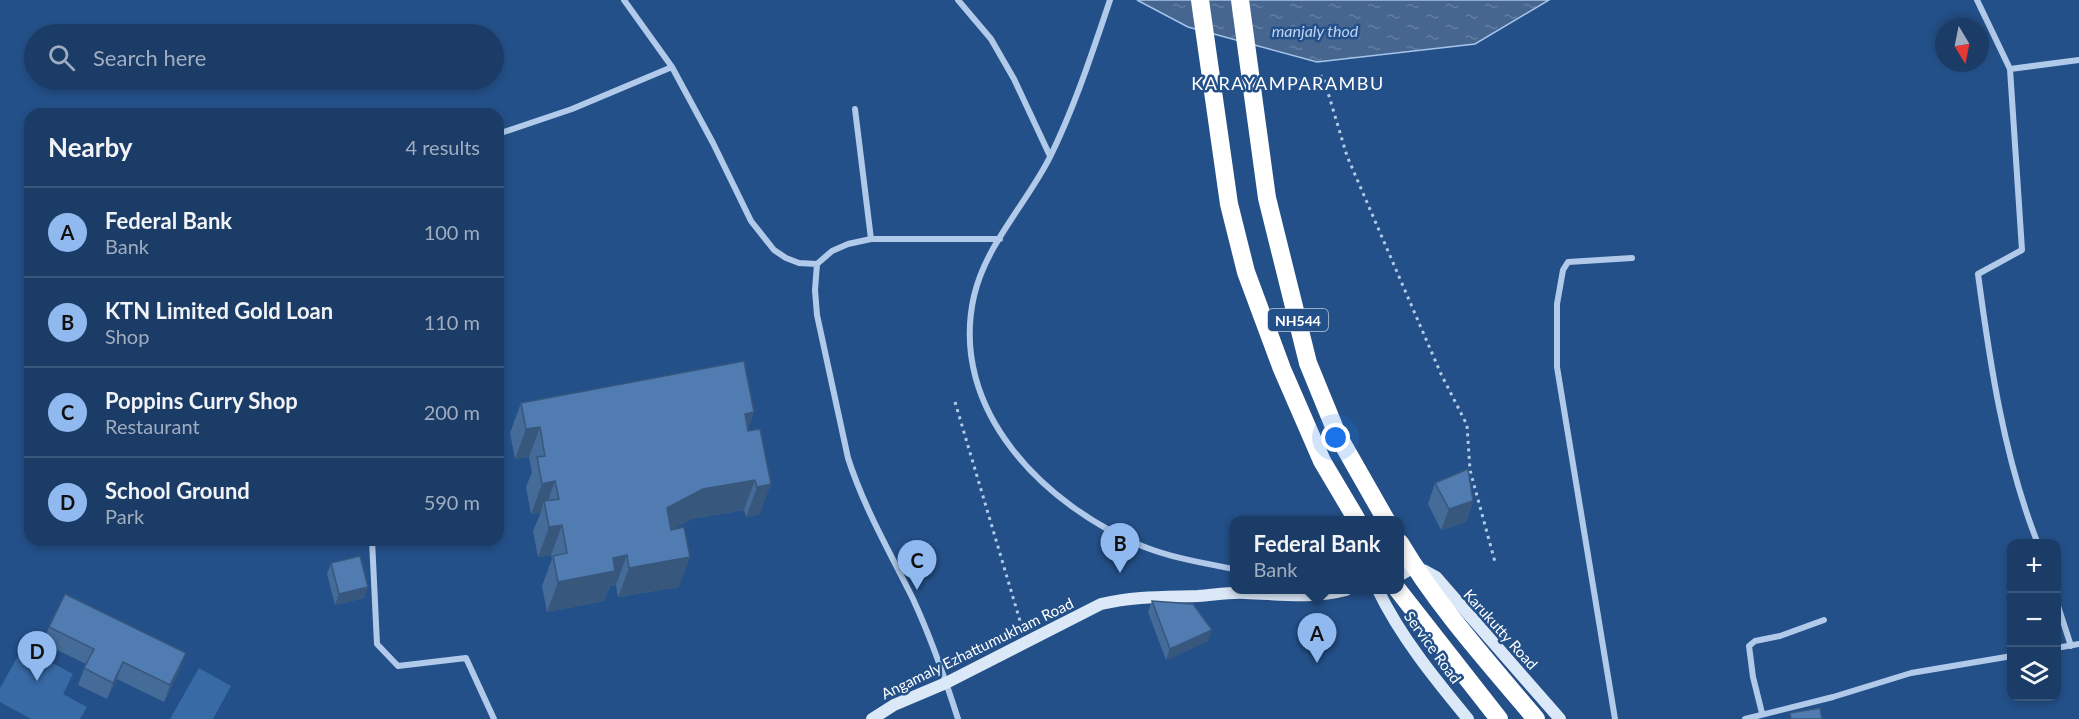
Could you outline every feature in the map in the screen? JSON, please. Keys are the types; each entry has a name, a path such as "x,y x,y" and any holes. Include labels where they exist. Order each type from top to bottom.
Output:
{"highway":[{"name":"NH544","path":"1200,0 1229,204 1246,272 1282,369 1323,461 1355,516"},
{"name":"NH544","path":"1240,0 1267,198 1308,363 1337,434 1384,516"},
{"path":"1407,571 1536,719"},
{"path":"1401,594 1499,719"}],"street":[{"path":"624,0 672,67 756,229 774,250 786,258 799,263 817,264 832,251 848,244 871,239 1000,239"},
{"path":"958,0 991,39 1014,79 1050,156"},
{"path":"1110,0 1076,99 1050,156 1000,239 974,294 970,338 978,387 1005,440 1019,459 1057,496 1122,536 1164,554 1230,568"},
{"path":"1977,0 2010,69 2022,250 1978,274 1985,330 2010,458 2023,507 2036,539"},
{"path":"2010,69 2079,60"},
{"path":"504,133 572,109 672,67"},
{"path":"855,109 871,239"},
{"path":"1615,719 1557,367 1557,304 1563,270 1568,262 1632,258"},
{"path":"817,264 815,290 817,315 848,458 863,502 913,600 958,719"},
{"path":"372,546 376,644 398,666 466,658 494,719"},
{"name":"Karukutty Road","path":"1407,571 1425,570 1436,577 1560,719"},
{"name":"Angamaly Ezhattumukham Road","path":"872,719 894,705 946,683 1101,604 1122,598 1230,594"},
{"name":"Service Road","path":"1380,594 1421,659 1468,719"},
{"path":"2061,615 2071,646"},
{"path":"1762,713 1748,651 1750,644 1824,620"},
{"path":"2061,647 2079,644"},
{"path":"1745,719 1833,697 1911,673 2007,657"}],"path":[{"path":"1252,97 1323,76 1347,156 1441,374 1467,425 1470,470 1495,562"},
{"path":"955,402 1026,643"}],"shaded area":[{"path":"23,647 73,674 63,694 87,707 80,719 31,719 0,702 0,688"},
{"path":"199,668 231,686 213,719 170,719"}],"water":[{"name":"manjaly thod","path":"1137,0 1549,0 1475,44 1317,62 1188,27"}],"building":[{"path":"744,361 754,412 745,414 748,431 760,429 771,484 757,487 755,480 703,489 667,508 671,530 684,527 690,557 629,568 627,555 613,558 615,571 558,582 553,556 567,553 562,525 549,527 544,501 559,499 555,481 542,484 537,457 545,456 540,427 526,429 521,403"},
{"path":"1468,469 1473,501 1449,509 1435,483"},
{"path":"360,556 368,587 339,594 331,563"},
{"path":"65,594 186,653 170,685 123,662 113,683 84,668 94,649 49,627"},
{"path":"1152,601 1193,604 1212,630 1170,649"},
{"path":"1820,708 1822,719 1791,719 1790,713"}],"place":[{"name":"KTN Limited Gold Loan","path":"1120,573"},
{"name":"Poppins Curry Shop","path":"917,590"},
{"name":"Federal Bank","path":"1317,663"},
{"name":"School Ground","path":"37,681"}],"district":[{"name":"KARAYAMPARAMBU","path":"1288,83"}]}
